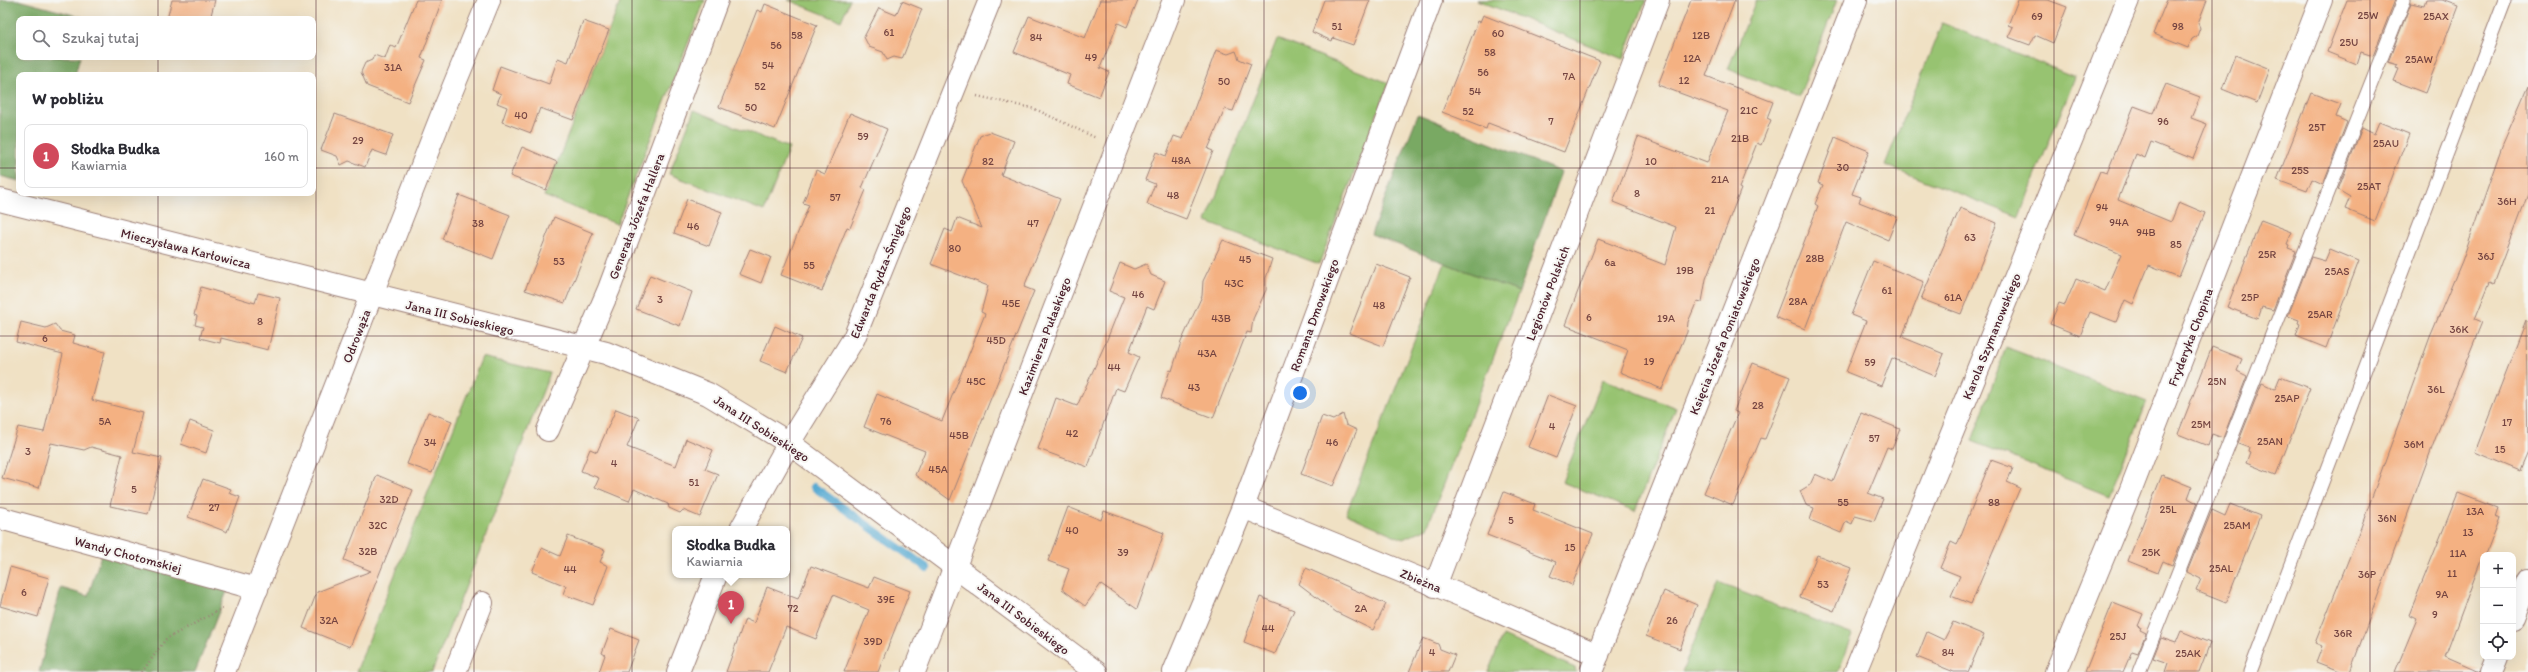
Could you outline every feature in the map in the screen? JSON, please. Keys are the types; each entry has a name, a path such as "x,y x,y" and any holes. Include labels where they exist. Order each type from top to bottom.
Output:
{"street":[{"name":"Odrowąża","path":"224,672 441,117 489,0"},
{"name":"Generała Józefa Hallera","path":"548,430 609,289 717,0"},
{"name":"Edwarda Rydza-Śmigłego","path":"743,526 789,443 854,338 990,0"},
{"name":"Kazimierza Pułaskiego","path":"914,672 1174,0"},
{"name":"Romana Dmowskiego","path":"1174,672 1242,507 1431,0"},
{"name":"Legionów Polskich","path":"1436,586 1658,0"},
{"name":"Księcia Józefa Poniatowskiego","path":"1594,664 1856,0"},
{"name":"Karola Szymanowskiego","path":"1855,672 2128,0"},
{"name":"Fryderyka Chopina","path":"2056,672 2130,492 2321,0"},
{"name":"Mieczysława Karłowicza","path":"0,200 372,296"},
{"name":"Jana III Sobieskiego","path":"372,296 606,354 708,394 789,443 1096,672"},
{"name":"Zbieżna","path":"1242,507 1436,586 1594,664"},
{"name":"Wandy Chotomskiej","path":"0,518 257,589"},
{"path":"678,672 715,578"},
{"path":"2516,610 2528,580"},
{"path":"455,672 482,603"},
{"path":"2491,672 2496,660"}],"lane":[{"path":"2139,672 2404,0"},
{"path":"2250,672 2505,0"}],"path":[{"path":"953,91 1000,99 1035,109 1116,148"},
{"path":"142,672 166,640 224,607"}],"green space":[{"path":"0,0 18,0 78,16 16,16 16,60 79,60 76,72 16,72 16,180 0,176"},
{"path":"621,0 705,0 617,224 544,196"},
{"path":"788,0 850,0 841,21"},
{"path":"1477,0 1646,0 1623,59"},
{"path":"1756,0 1837,0 1799,97 1728,69"},
{"path":"1942,23 2075,77 2019,217 1885,165"},
{"path":"1277,39 1389,83 1319,264 1206,222"},
{"path":"694,110 789,148 764,211 669,174"},
{"path":"1418,114 1561,172 1519,292 1371,234"},
{"path":"1445,263 1519,292 1427,528 1403,539 1346,514"},
{"path":"2006,347 2147,402 2109,496 1972,441"},
{"path":"482,357 550,373 432,672 356,672"},
{"path":"1603,379 1676,408 1635,511 1562,482"},
{"path":"101,555 228,589 195,672 39,672 61,588 88,596"},
{"path":"1718,583 1853,635 1838,672 1682,672"},
{"path":"1503,636 1575,668 1576,672 1488,672"}],"building":[{"path":"172,0 215,0 211,16 168,16"},
{"path":"416,0 442,0 421,58 426,60 408,102 367,86 361,72 365,63 372,60 374,55 385,59 390,45 396,48"},
{"path":"1100,0 1138,0 1127,27 1118,23 1100,68 1109,72 1099,97 1067,84 1070,75 1014,52 1029,16 1085,38"},
{"path":"1324,0 1370,0 1353,45 1333,38 1332,41 1312,32"},
{"path":"1691,0 1735,0 1706,76 1773,102 1767,118 1771,120 1761,145 1757,143 1739,188 1741,189 1706,279 1702,302 1697,301 1688,322 1687,332 1662,389 1620,372 1628,350 1565,325 1598,239 1665,265 1676,227 1613,202 1638,137 1707,163 1728,111 1658,85"},
{"path":"2018,0 2048,0 2067,7 2053,43 2035,35 2030,45 2008,37 2013,27 2008,25"},
{"path":"2167,0 2207,0 2198,23 2200,28 2197,36 2192,39 2188,48 2153,34"},
{"path":"2347,0 2395,0 2373,56 2361,52 2357,64 2327,52"},
{"path":"2426,0 2442,0 2458,6 2425,93 2394,81 2399,69 2396,68 2398,65 2388,62 2411,3 2424,6"},
{"path":"902,1 922,9 902,59 894,57 887,60 883,52 869,47 864,37 879,8 896,15"},
{"path":"765,4 817,25 775,129 719,107 757,10 762,12"},
{"path":"1483,15 1600,61 1564,152 1488,123 1486,129 1442,112 1478,21 1480,22"},
{"path":"583,21 609,30 573,120 540,108 531,133 502,122 507,107 497,103 501,94 492,90 500,66 549,84 558,58 568,62"},
{"path":"1216,50 1228,54 1236,51 1239,59 1251,64 1233,111 1225,109 1208,149 1213,151 1186,219 1147,204 1155,184 1145,180 1156,152 1166,156 1174,136 1183,139"},
{"path":"2235,55 2270,69 2257,103 2222,89"},
{"path":"2166,84 2200,97 2191,118 2207,124 2193,159 2151,142 2145,158 2136,154 2118,200 2171,222 2179,202 2205,213 2179,277 2149,265 2133,304 2125,300 2116,322 2090,312 2080,336 2050,324 2059,303 2065,305 2076,279 2105,291 2121,254 2074,235 2100,171 2107,173 2134,106 2153,113"},
{"path":"2528,86 2528,194 2494,284 2490,282 2475,319 2482,322 2437,434 2350,672 2342,672 2316,662 2322,646 2315,643 2356,541 2430,337 2462,261 2502,146"},
{"path":"2311,93 2341,104 2336,117 2347,122 2323,184 2312,179 2307,191 2277,180"},
{"path":"850,113 887,129 862,188 866,190 850,228 847,227 822,291 781,275 809,205 803,203 816,170 825,174"},
{"path":"335,114 393,135 386,155 372,150 365,167 349,161 341,165 337,156 321,150"},
{"path":"2379,122 2409,134 2375,221 2345,209 2350,197 2338,190 2362,128 2374,134"},
{"path":"990,132 1014,141 1001,175 1060,199 1024,287 1034,291 950,500 915,475 925,451 864,427 877,394 942,421 985,314 981,312 988,286 931,264 945,229 952,232 957,218 982,228 962,181 980,136"},
{"path":"1835,137 1869,151 1852,194 1861,197 1859,202 1897,217 1888,240 1846,222 1805,329 1775,317 1818,206 1815,204 1823,185 1818,183"},
{"path":"522,147 557,162 546,190 510,176"},
{"path":"459,195 510,215 493,259 442,239"},
{"path":"687,199 722,212 709,246 674,233"},
{"path":"1960,208 1997,223 1961,314 1921,299"},
{"path":"554,217 593,233 565,303 525,290"},
{"path":"2261,220 2292,232 2287,244 2289,245 2288,248 2296,251 2273,310 2262,307 2258,319 2227,307"},
{"path":"1223,240 1272,259 1266,278 1266,290 1253,319 1251,333 1247,332 1213,418 1161,398 1170,370 1172,371 1181,342 1202,296 1203,281"},
{"path":"750,249 771,257 761,283 739,274"},
{"path":"2330,249 2359,261 2326,348 2296,336 2300,324 2298,323 2299,320 2288,316 2311,257 2325,261"},
{"path":"1873,261 1924,282 1902,337 1944,354 1935,376 1892,358 1881,386 1846,372 1866,321 1851,315"},
{"path":"1120,263 1134,269 1146,264 1151,275 1165,281 1154,309 1147,306 1129,352 1139,357 1124,391 1116,388 1088,467 1038,449 1056,398 1077,406 1106,342 1124,297 1109,291"},
{"path":"1376,264 1410,277 1383,346 1349,333"},
{"path":"650,275 692,292 680,326 636,309"},
{"path":"201,287 255,303 258,293 280,298 268,350 221,338 220,343 200,338 203,327 195,325 197,316 194,315"},
{"path":"2526,321 2528,452 2520,471 2475,452"},
{"path":"21,322 46,328 55,324 60,331 75,335 73,343 105,352 92,400 143,413 133,452 162,458 148,514 110,506 122,455 91,447 84,450 51,443 39,488 2,478 18,427 44,432 63,354 16,342"},
{"path":"775,326 802,338 787,372 760,361"},
{"path":"2212,347 2242,359 2237,371 2247,376 2223,438 2212,434 2208,446 2178,434"},
{"path":"1753,363 1790,377 1765,439 1761,438 1733,505 1704,493 1738,413 1734,411"},
{"path":"2280,377 2310,388 2276,475 2246,463 2250,452 2248,451 2249,447 2238,443 2262,383 2275,389"},
{"path":"1548,395 1577,406 1556,458 1528,447"},
{"path":"616,409 639,418 627,447 676,466 686,439 713,450 705,469 718,474 700,517 683,510 680,513 669,508 668,504 634,489 629,501 595,487 599,478 581,471 590,449 597,452"},
{"path":"428,412 452,421 432,473 407,464"},
{"path":"1861,413 1900,429 1892,449 1887,447 1868,493 1883,499 1874,521 1855,516 1852,524 1846,521 1841,533 1810,520 1814,508 1806,505 1800,491 1810,485 1815,474 1833,482"},
{"path":"1343,414 1346,425 1357,430 1333,486 1301,474 1322,416 1333,420"},
{"path":"190,421 214,430 206,453 181,444"},
{"path":"1991,460 2013,468 2007,482 2020,488 1971,604 1951,596 1960,576 1940,568 1951,542 1957,545"},
{"path":"377,475 413,490 350,647 303,628 317,592 371,571 344,560"},
{"path":"2162,475 2192,487 2188,498 2197,503 2172,565 2163,561 2158,573 2128,561"},
{"path":"203,479 231,489 229,493 240,497 227,532 188,517"},
{"path":"1504,492 1535,504 1533,510 1593,534 1572,585 1550,576 1556,562 1487,535"},
{"path":"2458,493 2499,509 2496,518 2499,518 2486,552 2480,552 2480,563 2445,657 2479,672 2395,672 2417,619 2409,615"},
{"path":"2230,504 2260,516 2226,603 2196,591 2201,579 2187,572 2212,510 2225,516"},
{"path":"1068,507 1101,520 1104,511 1164,533 1137,609 1101,584 1085,606 1062,589 1069,569 1048,561"},
{"path":"568,536 605,550 600,562 608,566 593,605 563,594 566,586 532,572 542,548 560,556"},
{"path":"1817,555 1851,568 1834,611 1800,597"},
{"path":"811,566 869,588 874,577 910,591 878,672 844,672 869,610 833,595 816,639 786,627 768,672 726,672 745,619 754,623 767,587 798,599"},
{"path":"10,567 49,578 38,617 0,606"},
{"path":"1306,568 1386,604 1373,630 1336,612 1299,584"},
{"path":"1664,591 1697,605 1680,649 1646,636"},
{"path":"1260,597 1294,610 1275,654 1244,642"},
{"path":"2113,602 2143,614 2138,626 2141,627 2140,630 2146,633 2138,653 2132,651 2123,672 2085,672"},
{"path":"1953,622 1984,635 1968,672 1954,672 1917,657 1927,632 1944,640"},
{"path":"611,629 639,640 627,672 599,672 605,655 602,653"},
{"path":"2181,631 2210,643 2199,672 2165,672 2168,663 2153,658 2161,638 2176,643"},
{"path":"1423,638 1438,644 1440,649 1455,655 1448,672 1409,672"}],"waterway":[{"path":"814,487 927,568"}],"place":[{"name":"Słodka Budka","path":"731,624"}]}
